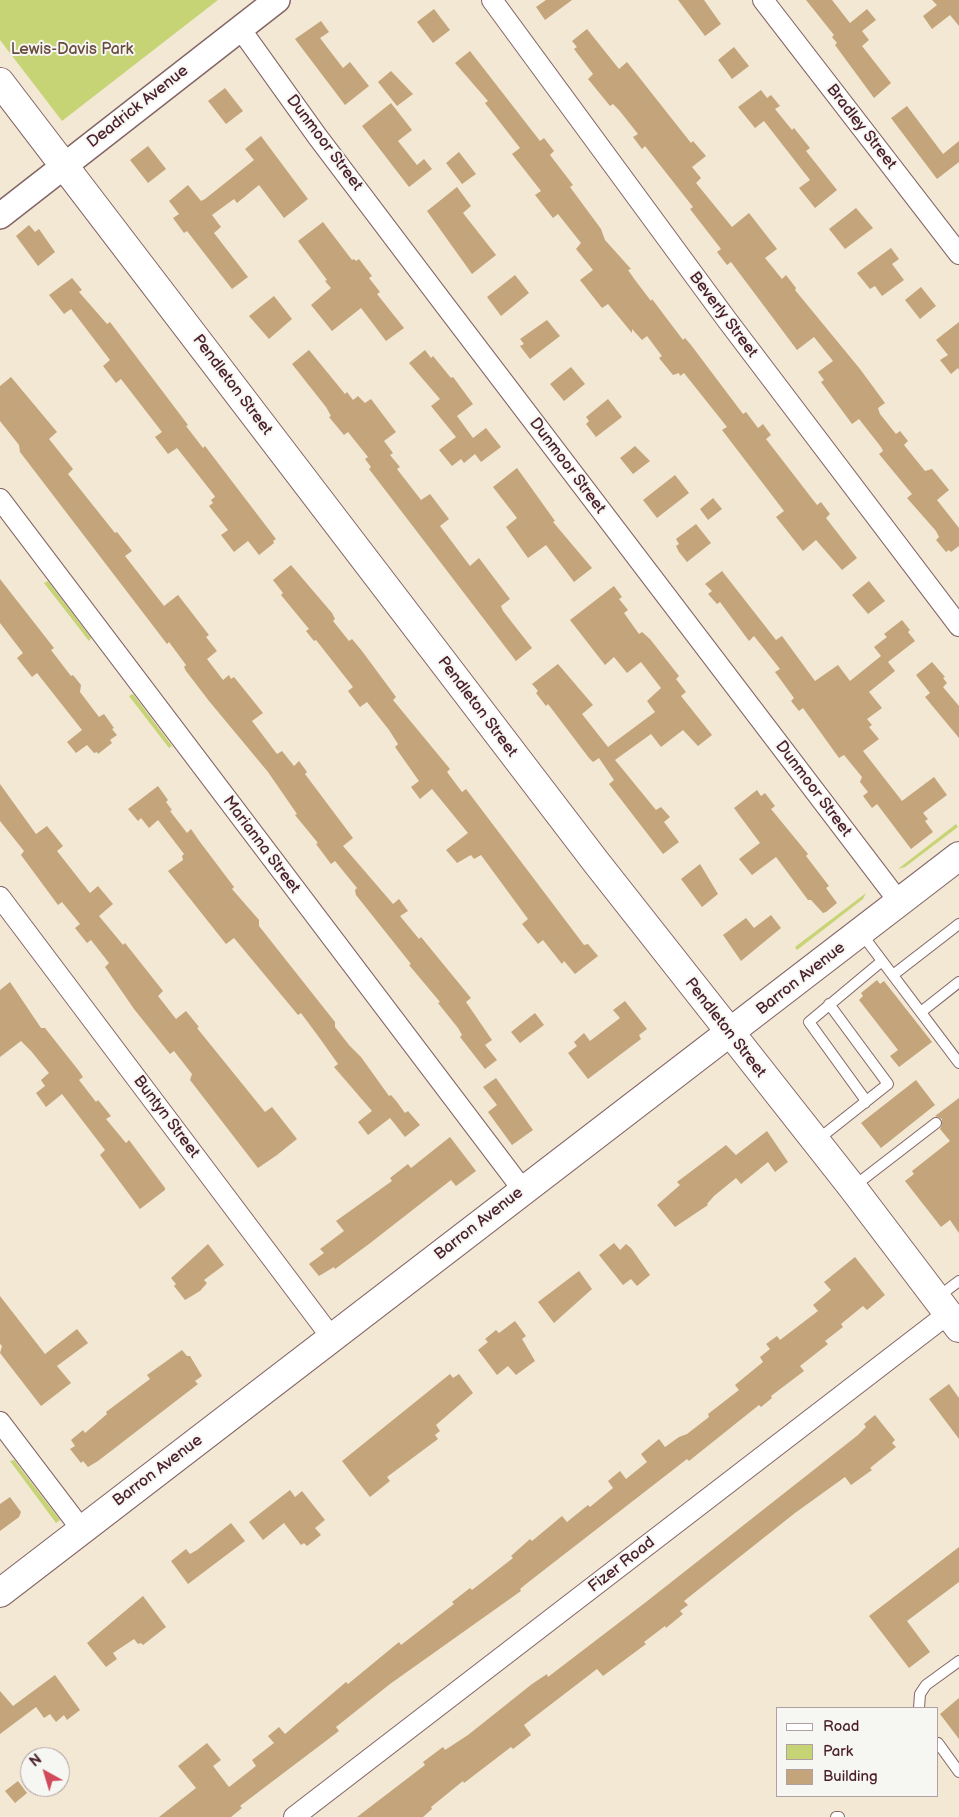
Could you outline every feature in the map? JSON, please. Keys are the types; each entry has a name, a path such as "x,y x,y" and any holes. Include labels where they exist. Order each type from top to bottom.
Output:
{"main road":[{"name":"Pendleton Street","path":"0,82 730,1034 852,1187 948,1313"},
{"name":"Barron Avenue","path":"0,1593 677,1071 730,1034 959,856"}],"street":[{"name":"Deadrick Avenue","path":"0,216 239,27 277,0"},
{"name":"Beverly Street","path":"492,0 727,320 959,626"},
{"name":"Bradley Street","path":"763,0 959,254"},
{"name":"Dunmoor Street","path":"239,27 444,304 900,902"},
{"name":"Marianna Street","path":"0,499 523,1190"},
{"name":"Buntyn Street","path":"0,897 332,1338"},
{"name":"Fizer Road","path":"294,1817 948,1313"},
{"path":"0,1422 82,1530"}],"lane":[{"path":"893,975 959,924"},
{"path":"861,933 959,1062"},
{"path":"865,1103 864,1098 810,1024 810,1019 882,961"},
{"path":"921,1012 959,982"},
{"path":"816,1141 886,1087 887,1081 829,1004"},
{"path":"852,1187 936,1123"},
{"path":"948,1313 959,1281"},
{"path":"919,1707 920,1694 926,1685 959,1661"},
{"path":"939,1745 959,1772"}],"green space":[{"name":"Lewis-Davis Park","path":"0,0 218,0 62,121 0,40"},
{"path":"48,581 91,638 89,641 44,583"},
{"path":"133,694 172,746 169,748 129,696"},
{"path":"956,824 958,827 905,867 898,869"},
{"path":"866,893 863,899 797,950 795,947"},
{"path":"14,1460 60,1520 56,1523 10,1461"}],"building":[{"path":"546,0 572,0 545,20 536,7"},
{"path":"678,0 704,0 721,24 705,36"},
{"path":"806,0 832,0 850,23 867,9 876,20 862,31 869,40 862,46 891,83 874,98 835,45 837,43 832,37 834,35"},
{"path":"932,0 959,0 959,26 950,15 932,29 923,16 937,5"},
{"path":"434,9 450,30 433,43 417,22"},
{"path":"321,21 329,32 320,38 343,68 350,62 369,86 345,105 295,39"},
{"path":"587,29 619,69 627,62 691,143 693,141 706,156 692,167 701,178 696,183 732,227 749,213 777,249 765,258 782,279 786,275 796,288 795,290 860,369 885,403 878,408 880,414 896,434 900,431 908,441 904,445 925,471 932,469 949,490 937,500 959,528 959,546 951,552 949,550 946,552 936,540 939,537 936,531 907,498 912,494 879,454 883,451 881,447 859,419 852,424 821,382 824,380 818,372 833,361 814,337 797,350 731,262 727,265 717,252 721,249 690,209 693,207 645,146 642,149 633,137 638,134 619,110 613,104 610,106 588,79 593,74 574,49 577,47 572,41"},
{"path":"734,47 749,66 732,79 718,60"},
{"path":"470,51 540,141 544,138 554,151 550,155 573,185 570,187 601,229 605,240 631,269 628,270 651,301 652,299 683,340 685,338 691,345 743,414 746,412 758,428 763,424 771,435 766,439 817,505 821,502 830,514 826,518 857,558 842,570 816,540 803,551 776,517 784,511 722,430 727,427 684,373 680,376 679,373 673,375 659,358 662,356 647,336 642,340 632,329 632,333 608,304 602,308 580,280 593,270 576,249 581,243 558,214 553,218 535,195 541,191 512,154 520,148 485,103 488,101 455,63"},
{"path":"391,71 413,94 397,106 378,82"},
{"path":"225,88 243,111 226,124 208,101"},
{"path":"761,90 767,98 771,95 780,106 775,109 810,148 806,151 837,190 815,208 799,188 810,180 764,121 755,128 738,107"},
{"path":"391,103 412,130 398,141 417,165 424,159 432,169 409,187 362,126"},
{"path":"907,106 943,154 959,141 959,162 937,179 891,118"},
{"path":"261,136 308,199 284,218 259,185 237,203 234,199 212,215 221,227 214,233 248,277 232,289 187,231 184,233 173,218 179,214 169,201 188,185 201,201 205,199 254,160 245,149"},
{"path":"148,146 166,169 148,183 130,160"},
{"path":"459,152 476,174 462,184 446,163"},
{"path":"457,187 471,206 463,213 496,255 472,274 427,211"},
{"path":"856,208 873,228 845,249 829,229"},
{"path":"323,222 352,260 356,261 359,259 372,276 369,278 380,292 377,294 404,328 386,341 361,308 332,331 311,305 331,288 298,241"},
{"path":"29,225 35,232 39,229 55,252 38,266 16,236"},
{"path":"891,248 899,259 892,264 904,280 882,296 875,286 870,289 857,273"},
{"path":"515,275 529,293 501,316 487,297"},
{"path":"72,278 82,290 79,292 107,324 110,322 188,425 186,426 203,448 205,446 276,539 273,541 274,543 259,555 248,541 234,552 221,535 228,530 209,506 213,503 211,500 215,497 214,495 177,448 168,454 155,437 162,432 121,379 116,383 103,366 110,360 71,309 64,314 49,295"},
{"path":"921,287 936,306 920,319 905,300"},
{"path":"274,296 292,319 269,339 249,316"},
{"path":"547,320 560,336 530,359 520,346 524,344 520,339"},
{"path":"959,322 959,370 958,368 951,374 940,360 948,355 936,340"},
{"path":"309,350 345,394 347,392 353,400 358,396 365,403 371,399 396,432 384,441 393,453 390,455 400,467 397,469 421,500 430,494 449,519 440,526 470,566 479,558 510,599 501,606 503,611 532,648 516,661 369,469 371,467 365,459 368,457 348,432 344,435 329,417 331,416 326,407 292,364"},
{"path":"425,350 431,358 433,356 451,378 453,377 473,404 457,416 473,438 486,428 501,447 481,462 475,454 464,463 461,459 452,466 439,450 456,437 431,406 440,399 409,363"},
{"path":"571,367 585,384 564,401 550,384"},
{"path":"11,377 57,432 49,439 73,469 68,474 115,533 117,532 132,551 125,556 164,606 178,595 209,635 206,637 217,651 207,659 223,680 229,675 231,679 234,677 263,713 252,721 277,754 282,751 294,766 299,761 307,772 305,774 353,838 343,846 393,904 399,899 408,911 400,916 419,939 421,937 471,998 466,1002 492,1040 485,1045 497,1060 485,1069 460,1037 462,1035 458,1028 438,1003 440,1002 409,965 411,964 356,895 355,890 357,888 335,861 331,864 316,844 318,843 295,815 297,814 268,772 209,701 186,671 184,667 186,665 169,642 167,644 20,452 19,445 0,421 0,386"},
{"path":"608,399 622,417 596,437 586,424 589,421 586,417"},
{"path":"635,446 650,461 633,474 620,458"},
{"path":"517,468 555,521 553,522 592,568 574,582 546,545 528,558 506,527 517,518 493,487"},
{"path":"675,475 689,493 657,518 643,500"},
{"path":"713,498 722,509 708,520 700,509"},
{"path":"696,524 711,543 687,562 676,546 679,544 676,539"},
{"path":"291,565 332,613 335,619 333,621 349,641 352,639 362,651 396,697 393,700 450,769 447,772 462,792 466,789 584,945 588,944 598,956 575,974 564,961 562,964 543,940 538,944 522,924 528,919 481,855 474,859 471,855 457,863 446,850 468,833 432,789 420,799 411,787 419,781 395,747 398,744 389,730 367,702 360,707 348,691 353,687 316,640 314,641 306,631 309,629 281,595 283,593 273,580"},
{"path":"722,571 776,640 782,636 815,681 838,665 850,681 881,656 874,647 887,637 884,634 902,620 910,630 908,632 915,641 888,662 895,671 869,692 882,708 867,719 872,725 869,727 879,739 863,751 902,801 934,777 947,795 923,813 928,819 925,821 933,832 911,849 877,804 872,808 863,796 868,792 860,782 862,777 844,755 839,758 803,708 799,711 791,701 794,698 775,672 780,669 754,636 749,641 720,602 717,604 708,594 712,591 705,584"},
{"path":"0,579 54,648 51,650 71,676 73,675 81,685 80,692 99,717 104,714 114,728 112,729 117,735 110,740 112,743 98,754 97,752 94,753 87,745 76,753 67,742 82,730 37,673 32,677 17,658 23,653 0,623"},
{"path":"869,581 885,601 868,614 852,595"},
{"path":"614,586 622,597 619,599 628,610 624,613 639,634 642,632 650,639 679,676 676,679 686,692 681,696 712,735 698,746 683,730 661,747 651,734 615,760 656,810 661,807 670,817 664,822 679,842 663,854 609,784 614,780 599,758 593,762 589,758 548,704 546,706 532,684 558,664 593,705 582,714 608,747 655,712 647,701 661,688 641,662 627,673 614,657 605,665 570,620"},
{"path":"932,662 945,677 943,678 947,683 943,687 959,706 959,738 925,697 930,693 916,675"},
{"path":"0,784 36,834 47,826 63,846 57,851 90,893 98,886 113,904 99,916 123,945 125,943 163,991 158,996 176,1019 186,1011 199,1027 197,1028 265,1112 272,1107 297,1139 277,1155 258,1168 190,1080 192,1074 174,1051 170,1054 134,1009 105,967 109,963 91,940 87,943 75,928 80,924 62,902 58,905 21,855 24,851 0,821"},
{"path":"158,786 168,800 166,802 172,810 170,811 187,833 191,829 234,887 232,889 259,920 259,926 335,1022 335,1027 361,1057 389,1096 391,1095 405,1113 408,1111 420,1125 405,1137 390,1118 368,1135 358,1122 372,1111 334,1067 338,1064 301,1013 298,1015 234,938 226,944 168,871 183,860 182,856 184,854 158,820 149,828 141,818 138,821 128,809"},
{"path":"757,790 761,796 765,793 775,806 771,809 808,854 806,856 829,886 826,888 837,903 826,912 823,913 811,900 808,900 776,857 752,875 739,859 760,843 734,808"},
{"path":"700,864 718,894 702,907 681,879"},
{"path":"771,915 781,928 741,961 723,935 746,918 754,928"},
{"path":"877,980 880,984 884,981 932,1042 899,1067 890,1056 898,1050 859,1000 863,996 861,993"},
{"path":"10,982 41,1028 45,1028 79,1071 83,1077 79,1080 96,1102 98,1100 111,1116 106,1119 126,1143 129,1140 165,1188 165,1190 140,1209 100,1155 105,1150 62,1094 46,1107 36,1093 45,1086 41,1080 49,1073 31,1051 21,1041 0,1057 0,990"},
{"path":"625,1001 647,1029 639,1035 641,1039 588,1079 568,1053 577,1046 574,1042 584,1033 590,1041 620,1018 613,1010"},
{"path":"535,1013 544,1025 520,1043 511,1032"},
{"path":"496,1078 533,1130 512,1145 488,1112 497,1105 483,1087"},
{"path":"916,1080 935,1105 881,1148 861,1123"},
{"path":"959,1098 959,1233 950,1220 941,1227 905,1181 914,1174 912,1171 950,1141 940,1129 942,1119 935,1116"},
{"path":"767,1131 788,1162 775,1172 768,1162 741,1184 736,1178 714,1196 708,1205 675,1227 657,1205 680,1185 677,1182 726,1145 736,1155"},
{"path":"450,1137 476,1171 456,1186 451,1180 335,1269 334,1267 319,1276 309,1264 324,1253 320,1249 344,1231 336,1221 392,1181 390,1178 408,1164 411,1168"},
{"path":"614,1243 620,1250 626,1244 631,1248 650,1275 637,1286 631,1279 623,1285 599,1255"},
{"path":"208,1244 224,1265 204,1280 207,1283 200,1291 185,1300 174,1286 176,1284 171,1278"},
{"path":"855,1257 885,1295 867,1310 863,1306 841,1324 843,1327 825,1341 828,1344 800,1366 804,1371 771,1396 772,1398 761,1407 759,1405 689,1461 687,1459 526,1584 520,1589 521,1591 390,1684 336,1727 339,1731 240,1806 242,1808 231,1817 159,1817 196,1788 178,1766 207,1743 221,1760 213,1766 229,1787 256,1766 252,1760 274,1743 268,1736 279,1727 285,1734 346,1682 348,1684 399,1642 401,1645 454,1604 452,1602 470,1588 472,1590 513,1558 511,1556 530,1539 532,1541 562,1516 567,1522 588,1505 590,1507 613,1488 608,1481 620,1471 626,1479 647,1462 641,1454 659,1439 665,1447 687,1434 709,1417 708,1414 739,1390 735,1385 763,1362 760,1357 770,1349 766,1344 777,1336 780,1340 818,1311 813,1305 831,1290 824,1282"},
{"path":"579,1271 592,1289 554,1323 538,1302"},
{"path":"0,1296 45,1354 77,1329 88,1343 57,1366 71,1383 41,1406 0,1353 2,1346 0,1344"},
{"path":"515,1321 526,1336 522,1339 535,1361 516,1375 508,1366 497,1375 478,1350 488,1342 485,1339 496,1330 499,1333"},
{"path":"182,1350 187,1356 190,1356 202,1376 195,1381 198,1384 98,1461 88,1467 83,1461 81,1463 70,1449 75,1446 71,1440 83,1430 85,1433 107,1414 106,1412 150,1379 147,1375"},
{"path":"450,1374 453,1378 459,1374 473,1393 436,1425 440,1431 435,1435 438,1439 387,1477 390,1481 370,1497 342,1461"},
{"path":"949,1384 959,1398 959,1439 929,1399"},
{"path":"875,1415 895,1440 892,1443 896,1447 870,1468 872,1470 851,1485 845,1477 795,1513 684,1601 688,1605 680,1611 683,1614 644,1642 646,1644 603,1676 597,1669 524,1725 531,1735 513,1749 511,1747 464,1783 463,1781 431,1807 432,1809 423,1817 357,1817 425,1765 423,1762 443,1747 445,1750 468,1735 532,1684 547,1674 548,1677 646,1602 858,1435 866,1427 864,1424"},
{"path":"290,1490 295,1497 302,1491 325,1520 315,1528 321,1535 307,1546 304,1543 301,1545 284,1523 263,1540 249,1522"},
{"path":"10,1497 21,1512 19,1517 0,1531 0,1504"},
{"path":"231,1523 245,1541 188,1584 171,1561 186,1549 190,1554 197,1550"},
{"path":"959,1547 959,1582 907,1621 930,1652 909,1668 869,1616"},
{"path":"143,1596 166,1627 143,1645 141,1643 138,1644 134,1639 113,1653 117,1659 106,1667 87,1643"},
{"path":"55,1675 80,1710 67,1720 64,1715 56,1722 50,1714 44,1718 36,1707 0,1734 0,1691 13,1706"},
{"path":"959,1698 959,1739 940,1714"},
{"path":"18,1781 20,1784 20,1797 22,1797 15,1803 5,1791"}]}
